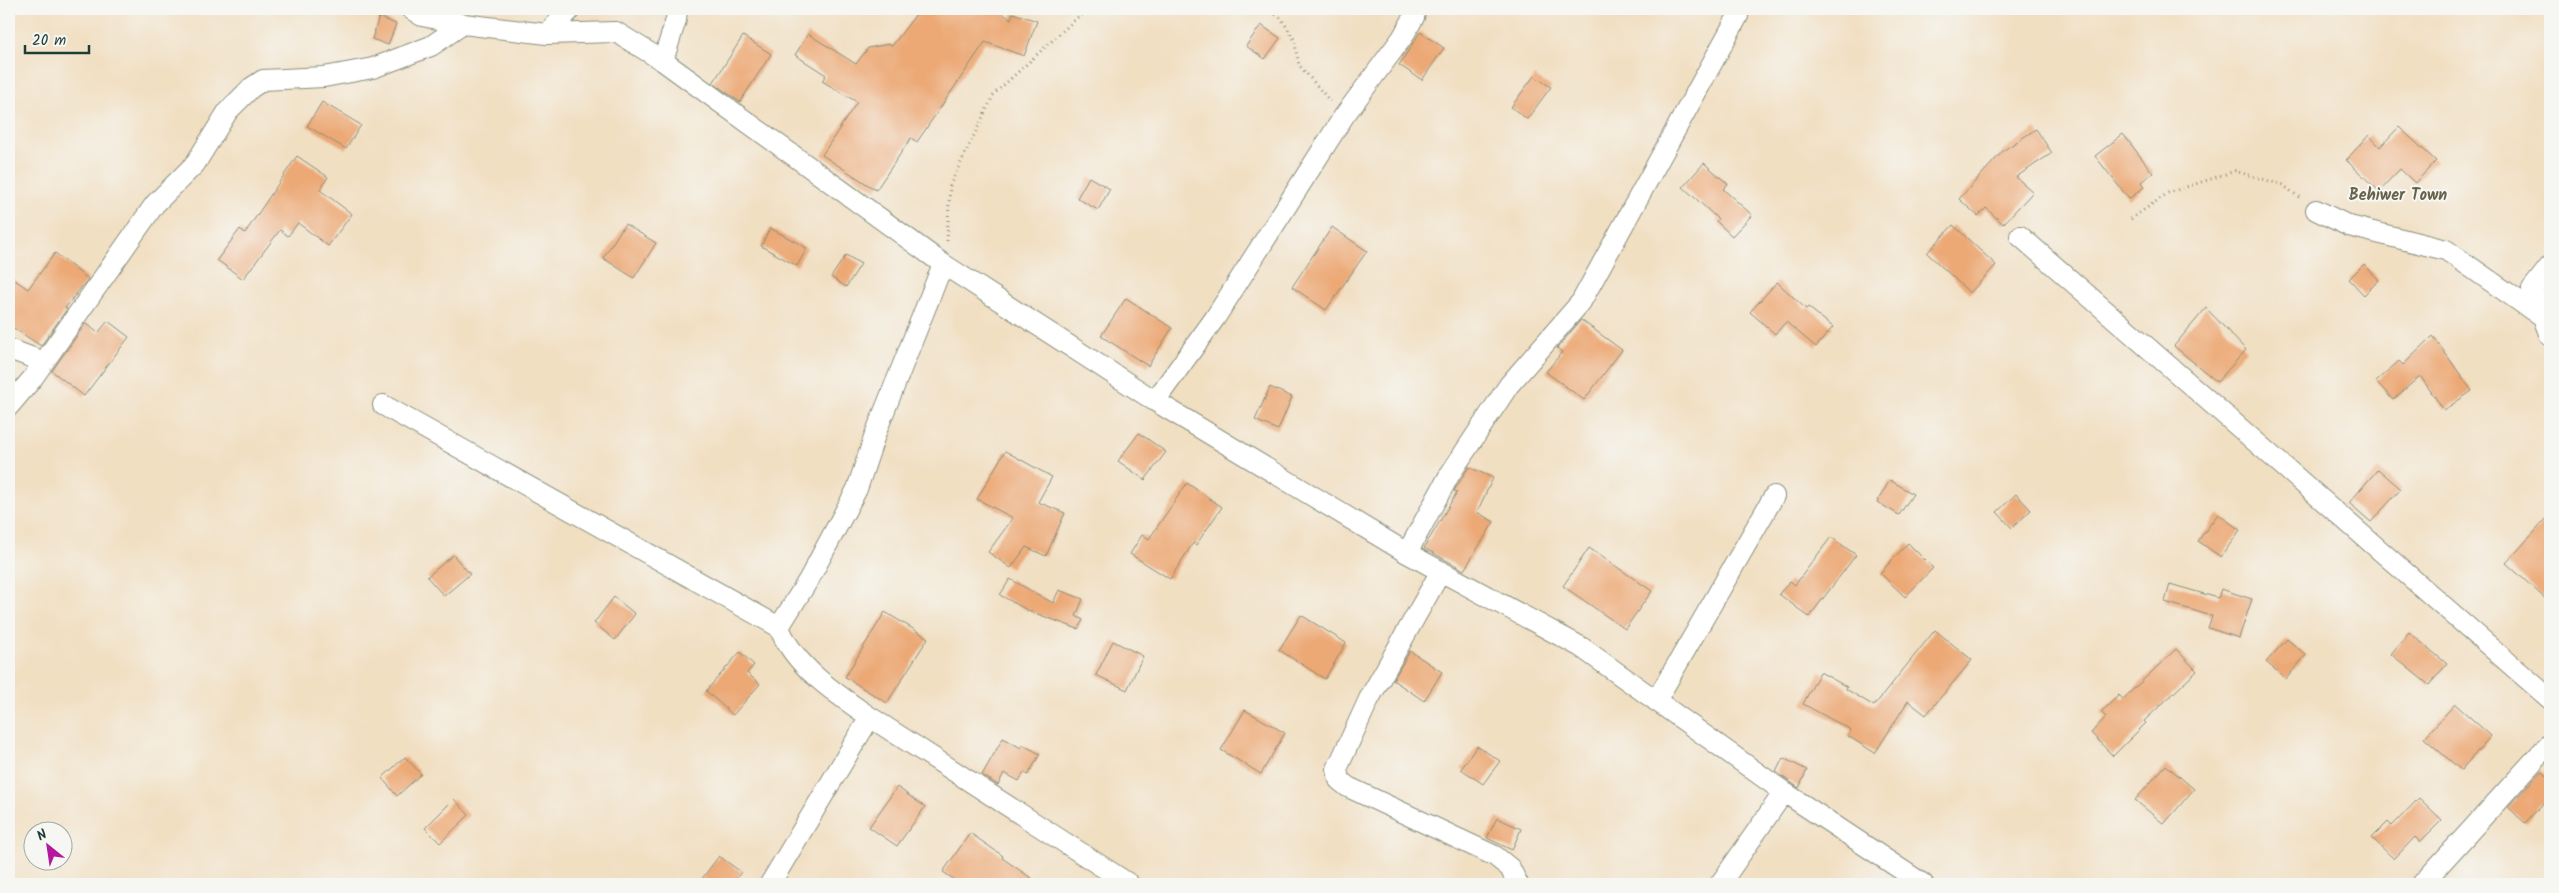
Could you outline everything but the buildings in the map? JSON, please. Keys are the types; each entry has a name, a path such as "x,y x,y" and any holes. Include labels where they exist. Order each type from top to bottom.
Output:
{"street":[{"path":"411,9 422,16 463,24 547,34 616,32 663,61 943,264 1154,401 1407,553 1580,647 1784,792 1924,884"},
{"path":"547,34 572,9"},
{"path":"663,61 677,9"},
{"path":"1154,401 1214,318 1344,116 1402,38 1414,17 1416,9"},
{"path":"1407,553 1450,474 1509,385 1581,302 1678,129 1738,16 1738,9"},
{"path":"9,406 44,362 155,204 194,164 228,111 251,88 263,80 324,77 373,68 431,46 463,24"},
{"path":"2316,210 2349,226 2446,250 2542,317"},
{"path":"2020,236 2550,699"},
{"path":"779,627 809,579 857,489 876,432 943,264"},
{"path":"2550,266 2532,289 2550,336"},
{"path":"9,349 44,362"},
{"path":"383,405 779,627 785,644 797,658 846,701 1129,884"},
{"path":"1656,701 1774,496"},
{"path":"1441,571 1369,699 1337,769 1339,780 1348,787 1495,856 1510,868 1518,884"},
{"path":"770,884 870,717"},
{"path":"2422,884 2550,743"},
{"path":"1720,884 1784,792"}],"path":[{"path":"943,264 946,249 950,185 994,94 1079,16 1100,9"},
{"path":"1266,9 1281,18 1294,40 1299,65 1344,116"},
{"path":"2131,219 2168,193 2235,171 2282,185 2316,210"}],"district":[{"name":"Behiwer Town","path":"2398,194"}]}
